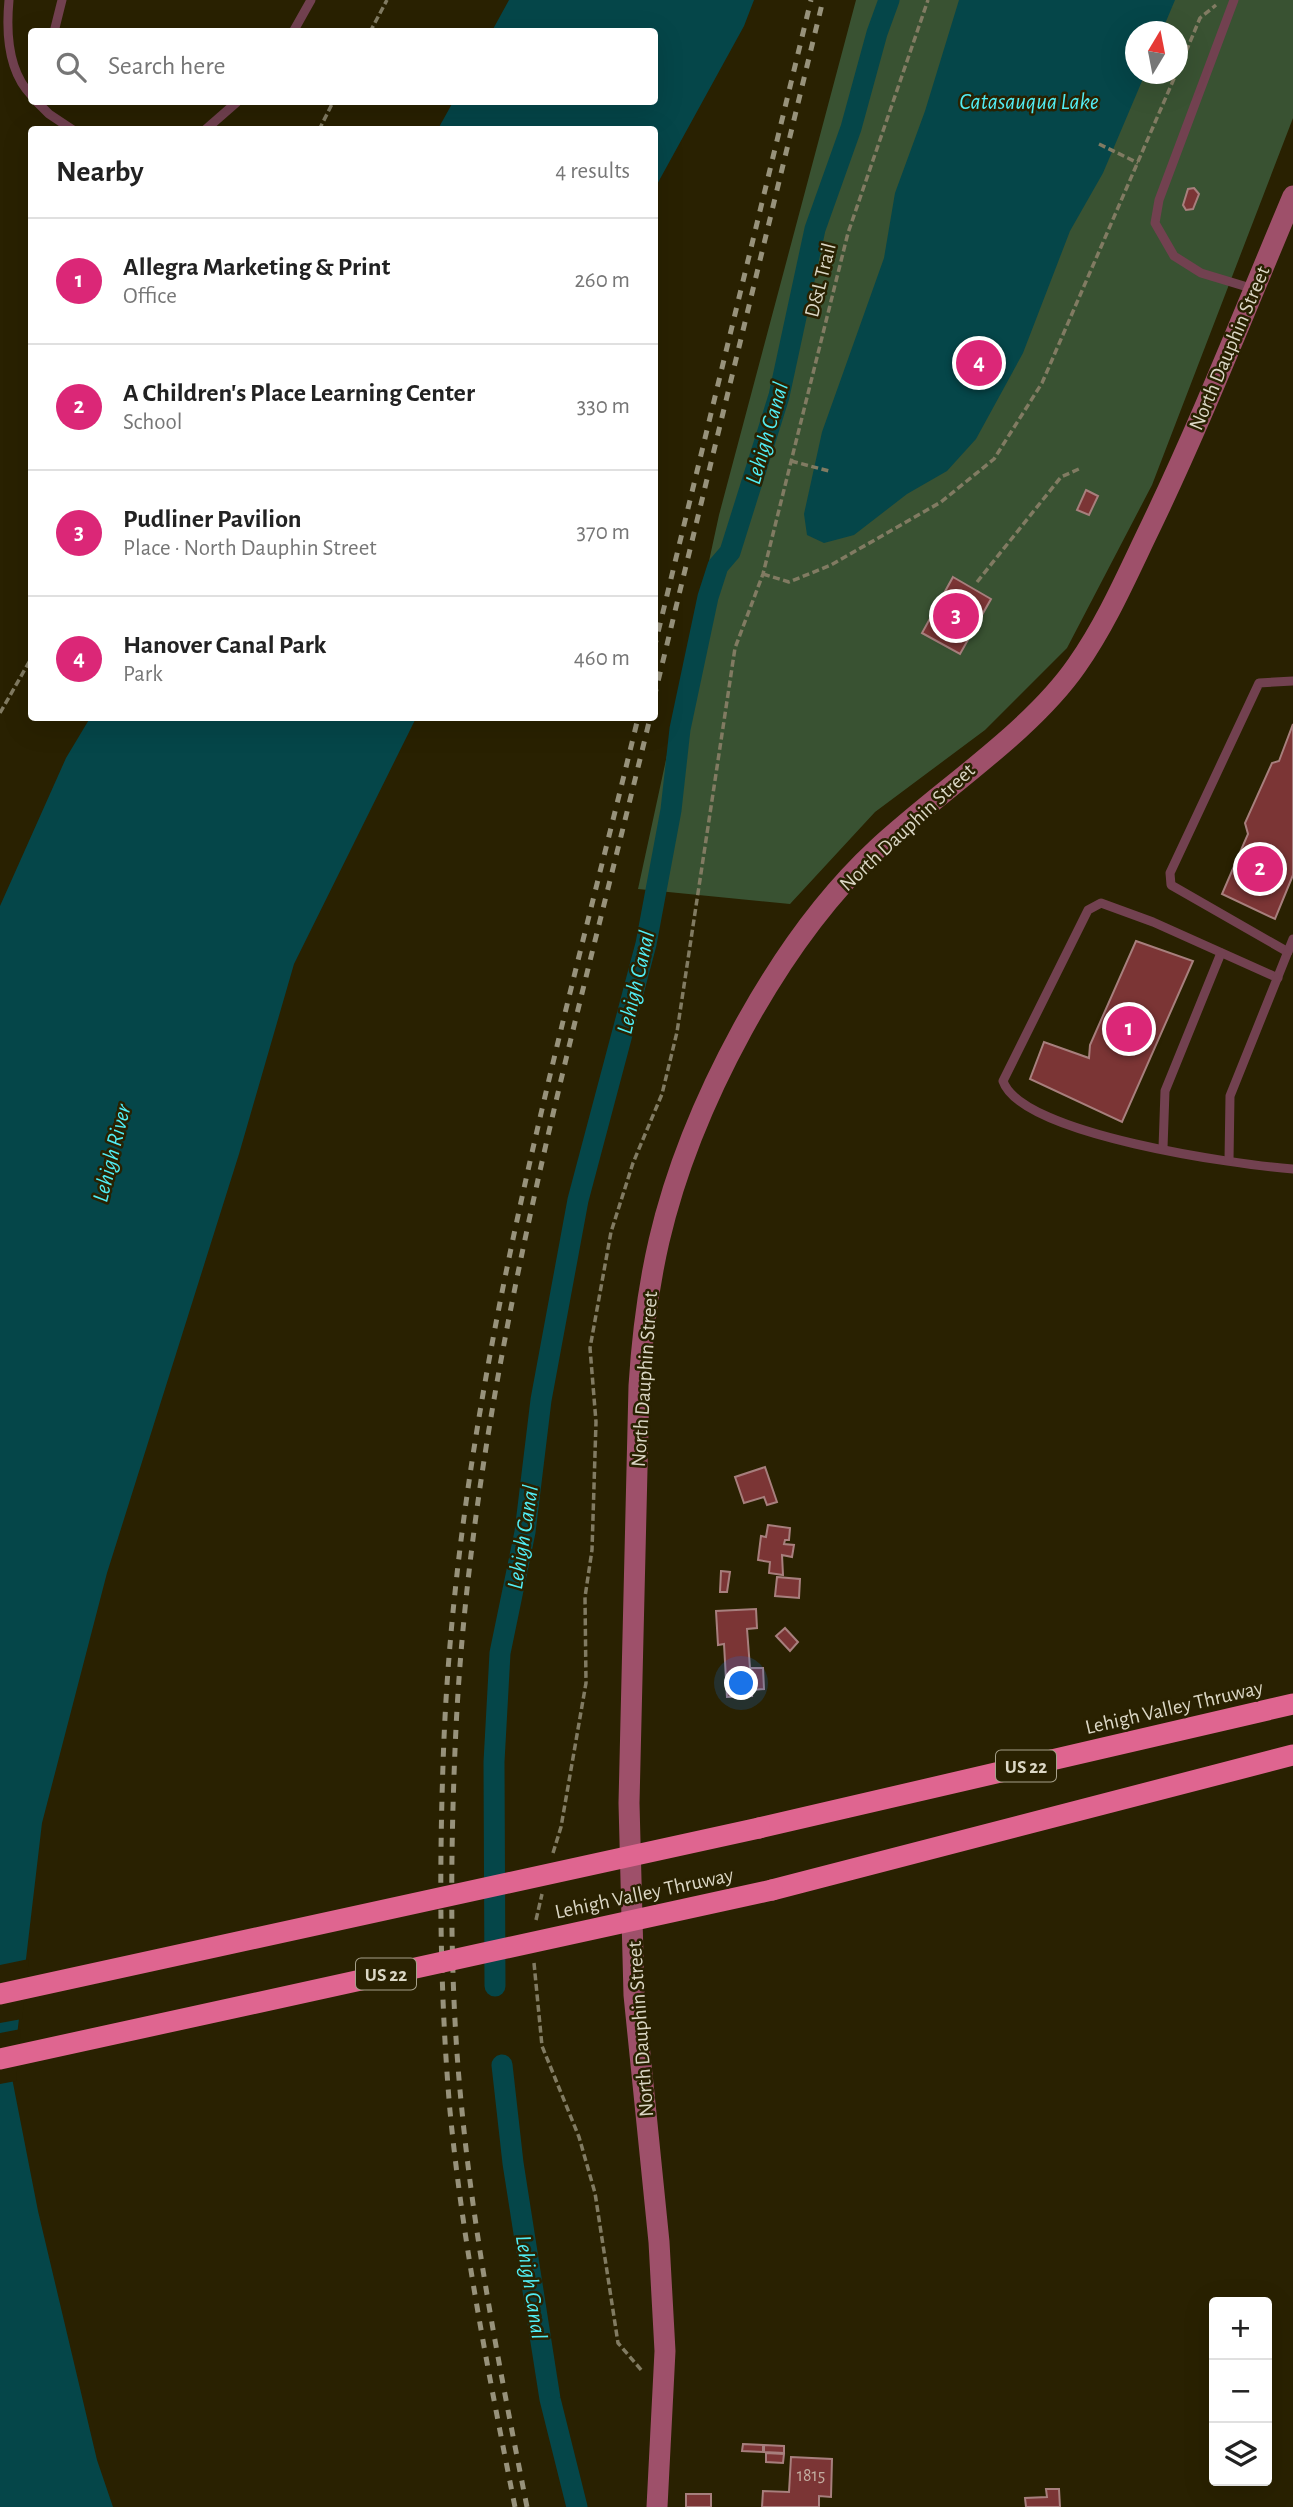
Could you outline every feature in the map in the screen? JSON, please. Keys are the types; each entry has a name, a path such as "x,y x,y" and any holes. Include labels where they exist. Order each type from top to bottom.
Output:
{"highway":[{"name":"Lehigh Valley Thruway","path":"0,1994 759,1829 1293,1704"},
{"name":"Lehigh Valley Thruway","path":"0,2059 772,1890 1293,1755"}],"street":[{"name":"North Dauphin Street","path":"657,2507 665,2351 659,2242 634,1995 629,1803 639,1386 648,1299 673,1190 715,1088 758,1003 822,908 873,852 1028,721 1053,695 1102,627 1168,492 1293,196"}],"lane":[{"path":"9,0 7,26 13,61 28,92"},
{"path":"55,28 62,0"},
{"path":"295,28 312,0"},
{"path":"1234,0 1159,200 1155,223 1174,256 1201,273 1254,289"},
{"path":"40,105 67,126"},
{"path":"210,126 234,105"},
{"path":"1288,952 1171,885 1170,873 1259,683 1293,681"},
{"path":"1278,978 1101,902 1088,909 1003,1082 1007,1091 1020,1102 1078,1130 1229,1160 1293,1169"},
{"path":"1229,1160 1230,1096 1293,939"},
{"path":"1163,1148 1165,1091 1222,953"}],"path":[{"path":"372,28 387,0"},
{"name":"D&L Trail","path":"928,0 848,233 763,574 789,582 831,565 941,502 994,459 1042,383 1138,163"},
{"path":"1188,46 1200,18 1222,0"},
{"path":"1099,144 1138,163 1172,84"},
{"path":"321,126 332,105"},
{"path":"792,461 830,471"},
{"path":"977,582 1061,477 1081,468"},
{"path":"0,713 28,664"}],"green space":[{"path":"856,0 1293,0 1293,118 1152,485 1067,648 985,730 875,812 790,904 638,889 719,515"}],"water":[{"path":"509,0 754,0 744,26 658,183 658,126 440,126 451,105 658,105 658,28 494,28"},
{"name":"Catasauqua Lake","path":"959,0 1175,0 1166,21 1125,21 1125,84 1141,84 1103,173 1070,231 1023,353 976,439 947,471 907,494 854,535 824,543 807,535 804,514 822,432 884,258 895,193 925,111"},
{"name":"Lehigh River","path":"88,721 415,721 294,964 239,1154 107,1573 42,1823 12,2078 38,2211 97,2460 113,2507 0,2507 0,906 66,758"}],"pier":[{"path":"29,1959 22,2019 0,2023 0,1965"},
{"path":"21,2029 16,2081 0,2084 0,2033"}],"building":[{"path":"1194,188 1199,194 1193,209 1186,210 1183,205 1188,189"},
{"path":"1086,490 1098,496 1089,515 1077,510"},
{"path":"953,577 991,599 960,654 922,633"},
{"path":"1293,724 1293,875 1275,919 1222,894 1248,834 1245,823 1272,763 1279,761"},
{"path":"1136,941 1193,961 1122,1122 1030,1079 1044,1042 1089,1058 1090,1045"},
{"path":"765,1467 777,1502 767,1505 764,1497 744,1503 735,1477"},
{"path":"768,1525 790,1528 789,1540 785,1540 784,1544 794,1545 792,1557 782,1555 783,1575 769,1573 770,1562 758,1560 761,1536 766,1537"},
{"path":"721,1571 730,1572 727,1592 720,1592"},
{"path":"777,1577 800,1579 799,1598 775,1596"},
{"path":"756,1609 757,1628 747,1629 750,1668 763,1668 764,1689 751,1690 752,1696 727,1697 724,1644 718,1645 716,1611"},
{"path":"785,1628 798,1642 790,1651 776,1636"},
{"path":"743,2444 763,2445 763,2452 742,2451"},
{"path":"764,2445 784,2446 784,2453 764,2452"},
{"path":"766,2453 784,2454 783,2463 766,2462"},
{"path":"791,2457 832,2459 831,2497 819,2496 819,2507 762,2507 763,2491 789,2492"},
{"path":"1046,2489 1059,2489 1060,2507 1026,2507 1025,2498 1047,2497"},
{"path":"686,2494 711,2494 711,2507 686,2507"}],"waterway":[{"name":"Lehigh Canal","path":"495,1986 494,1762 500,1653 525,1532 541,1400 578,1200 646,944 671,810 680,729 708,597 718,566 730,552 779,396 815,229 851,128 877,33 889,0"},
{"name":"Lehigh Canal","path":"502,2065 513,2163 550,2399 577,2507"}],"railway":[{"path":"658,632 811,0"},
{"path":"658,681 823,0"},
{"path":"515,2507 469,2261 450,2111 442,1981 441,1851 451,1632 466,1499 514,1237 574,976 637,721"},
{"path":"527,2507 481,2260 462,2111 452,1920 456,1728 466,1600 482,1472 504,1345 558,1093 649,721"}],"place":[{"name":"Hanover Canal Park","path":"979,363"},
{"name":"Pudliner Pavilion","path":"956,616"},
{"name":"A Children's Place Learning Center","path":"1260,869"},
{"name":"Allegra Marketing & Print","path":"1129,1029"}]}
